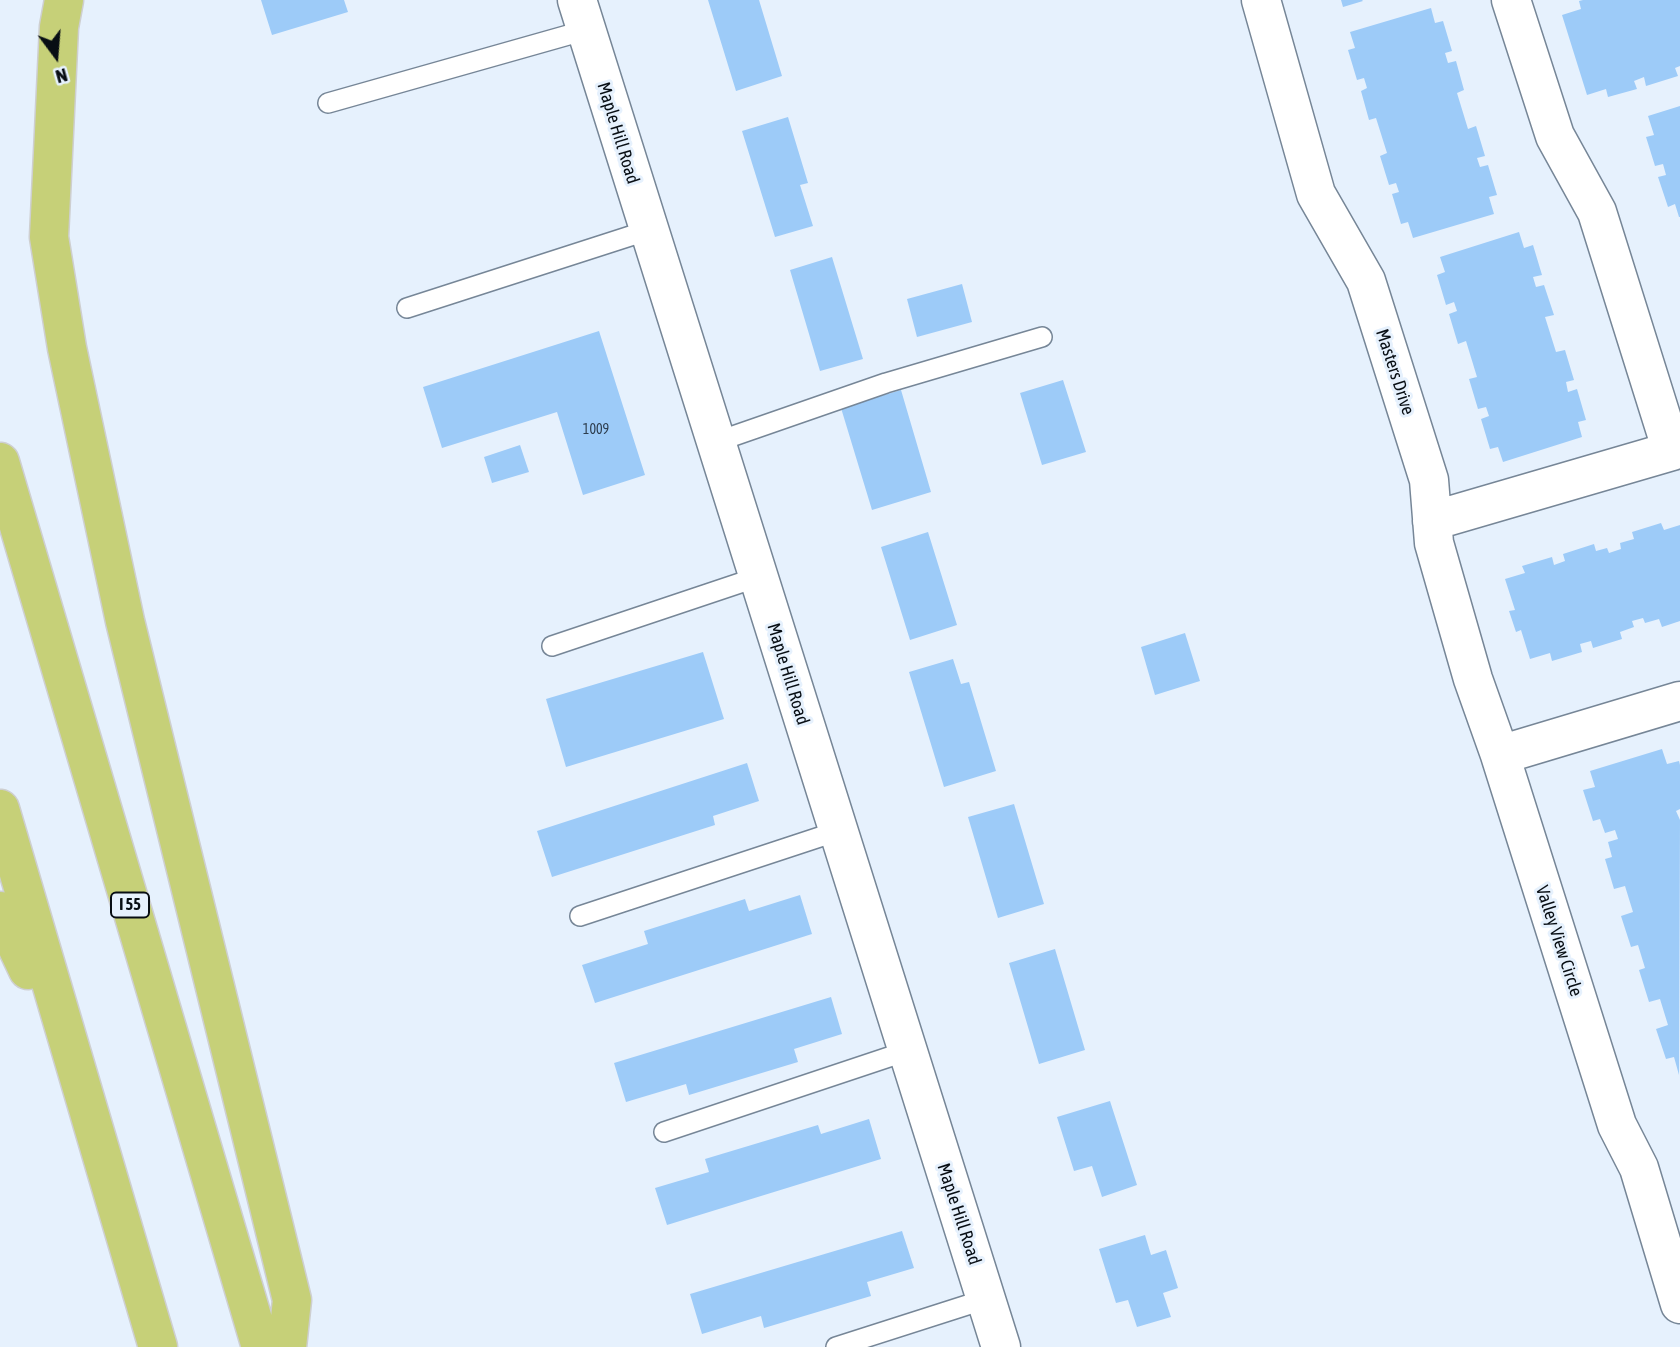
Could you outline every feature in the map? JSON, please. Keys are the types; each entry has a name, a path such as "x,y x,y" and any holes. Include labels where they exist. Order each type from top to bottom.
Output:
{"highway":[{"path":"64,0 59,27 49,237 67,348 125,621 292,1300 287,1347"},
{"name":"I 55","path":"0,462 261,1347"},
{"path":"0,809 158,1347"},
{"path":"0,911 78,1074"}],"street":[{"name":"Masters Drive","path":"1261,0 1315,194 1366,281 1429,480 1434,543 1473,680 1500,755"},
{"path":"1432,521 1672,451 1597,212 1555,136 1511,0"},
{"name":"Maple Hill Road","path":"581,15 1000,1347"},
{"path":"1500,755 1680,701"},
{"name":"Valley View Circle","path":"1500,755 1617,1125 1639,1168 1680,1304"}],"lane":[{"path":"328,103 581,15"},
{"path":"407,308 649,230"},
{"path":"716,442 886,383 1042,337"},
{"path":"552,646 758,577"},
{"path":"580,916 838,831"},
{"path":"664,1132 907,1051"},
{"path":"836,1347 986,1299"}],"building":[{"path":"261,0 344,0 348,12 272,35"},
{"path":"708,0 759,0 782,76 736,91"},
{"path":"1341,0 1362,0 1363,1 1343,7"},
{"path":"1680,0 1680,66 1675,68 1678,76 1646,86 1644,77 1634,81 1637,89 1608,97 1606,89 1587,95 1562,15 1581,9 1579,1"},
{"path":"1431,8 1435,23 1443,21 1452,51 1445,53 1448,63 1456,61 1464,90 1457,93 1468,129 1476,126 1485,156 1477,158 1480,167 1488,165 1497,195 1489,197 1494,214 1413,238 1408,222 1401,224 1392,194 1399,192 1396,183 1389,185 1380,156 1387,153 1376,118 1369,120 1361,91 1367,88 1364,78 1357,80 1348,50 1355,48 1350,32"},
{"path":"1680,106 1679,217 1675,204 1668,207 1658,177 1666,175 1663,164 1655,166 1646,137 1654,135 1648,116"},
{"path":"788,117 808,183 800,185 813,226 775,237 742,131"},
{"path":"1519,232 1524,248 1533,245 1542,275 1533,277 1536,287 1544,285 1554,315 1545,317 1556,352 1565,350 1574,380 1566,382 1568,392 1577,389 1586,420 1578,422 1582,437 1503,462 1498,447 1490,449 1481,419 1489,416 1486,407 1478,409 1469,379 1477,377 1466,341 1458,344 1449,314 1457,311 1454,302 1446,305 1437,275 1445,272 1440,257"},
{"path":"832,257 863,359 820,371 790,270"},
{"path":"962,284 972,322 917,337 907,299"},
{"path":"599,331 645,475 583,495 557,412 442,448 423,387"},
{"path":"1063,380 1086,452 1042,465 1020,393"},
{"path":"901,390 931,492 872,510 841,408"},
{"path":"520,445 529,472 492,483 484,457"},
{"path":"1661,523 1664,530 1680,525 1680,621 1662,627 1659,619 1645,623 1643,618 1632,621 1634,627 1620,632 1622,639 1593,648 1591,641 1580,644 1582,652 1552,661 1550,653 1530,659 1521,630 1516,632 1509,611 1515,610 1505,579 1525,573 1522,566 1552,557 1554,565 1565,561 1563,554 1594,544 1596,551 1607,548 1609,553 1621,549 1620,543 1634,539 1632,532"},
{"path":"928,532 957,625 910,640 881,547"},
{"path":"1185,633 1200,681 1155,695 1141,647"},
{"path":"703,652 724,719 566,767 546,699"},
{"path":"953,659 961,684 969,682 996,771 944,787 909,672"},
{"path":"1662,749 1667,764 1679,761 1680,765 1680,809 1676,811 1680,820 1679,1075 1674,1057 1666,1059 1656,1029 1668,1025 1660,999 1649,1002 1639,970 1645,968 1638,945 1631,947 1621,916 1633,912 1625,886 1614,889 1605,859 1612,857 1608,842 1618,839 1615,830 1605,833 1600,819 1593,821 1583,790 1595,787 1590,771"},
{"path":"747,763 759,801 713,816 715,825 552,877 537,831"},
{"path":"1014,804 1044,904 998,918 968,817"},
{"path":"800,895 812,934 595,1003 582,965 648,944 644,931 745,899 749,911"},
{"path":"1055,949 1085,1050 1039,1064 1009,963"},
{"path":"831,997 842,1034 794,1049 798,1062 689,1095 686,1084 626,1102 614,1063"},
{"path":"1110,1101 1137,1185 1102,1197 1092,1166 1074,1171 1057,1117"},
{"path":"869,1119 881,1159 667,1225 655,1188 709,1172 705,1159 818,1125 821,1134"},
{"path":"902,1231 914,1268 867,1282 871,1296 764,1328 761,1316 702,1334 690,1294"},
{"path":"1145,1235 1151,1255 1166,1250 1178,1288 1163,1293 1171,1317 1137,1327 1128,1300 1116,1303 1099,1249"}]}
